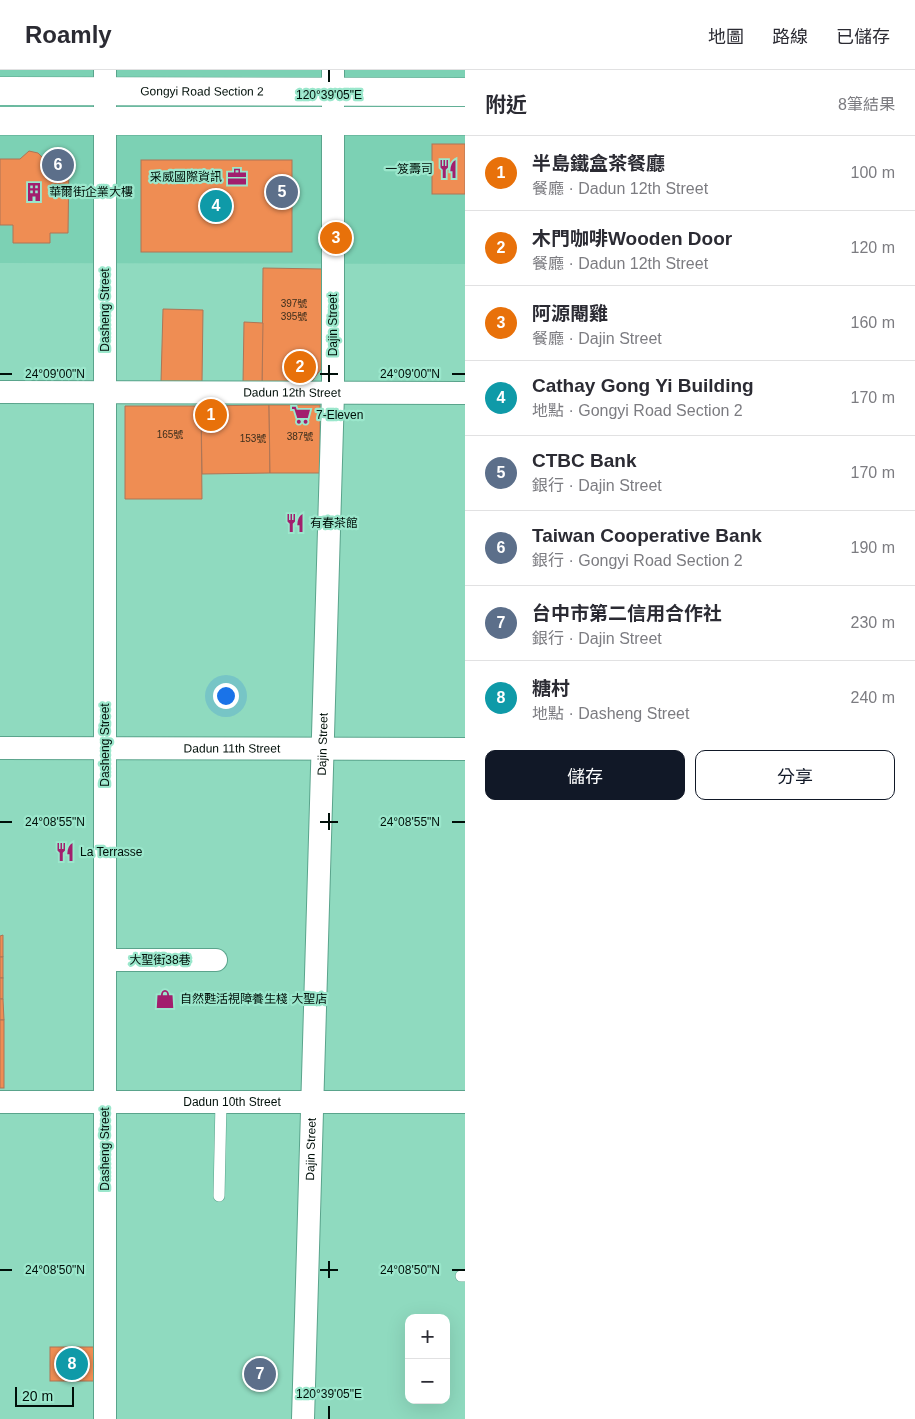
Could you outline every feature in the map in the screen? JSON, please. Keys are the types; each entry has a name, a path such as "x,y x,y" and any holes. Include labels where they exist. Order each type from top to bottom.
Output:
{"main road":[{"name":"Gongyi Road Section 2","path":"0,91 105,81 333,81 465,92"},
{"path":"0,121 465,121"}],"street":[{"name":"Dasheng Street","path":"105,81 105,1419"},
{"name":"Dajin Street","path":"303,1419 333,393 333,81"},
{"name":"Dadun 12th Street","path":"0,392 465,393"},
{"name":"Dadun 11th Street","path":"0,748 465,749"},
{"name":"大聖街38巷","path":"105,960 216,960"},
{"name":"Dadun 10th Street","path":"0,1102 465,1102"}],"lane":[{"path":"219,1196 221,1102"}],"shaded area":[{"path":"0,70 465,70 465,264 0,263"}],"building":[{"name":"一笈壽司","path":"432,144 465,144 465,194 432,194"},
{"name":"華爾街企業大樓","path":"29,151 38,153 44,159 69,159 68,233 50,233 50,243 13,243 13,225 0,225 0,159 20,159"},
{"path":"141,160 292,160 292,252 141,252"},
{"path":"263,268 322,269 321,369 310,384 262,383"},
{"path":"163,309 203,310 202,382 161,382"},
{"path":"244,322 263,323 262,383 243,383"},
{"path":"269,405 270,473 202,474 201,406"},
{"path":"269,405 320,405 320,473 270,473"},
{"path":"125,406 201,406 202,499 125,499"},
{"path":"3,935 3,957 0,957 0,936"},
{"path":"0,957 3,957 3,978 0,978"},
{"path":"0,978 3,978 3,999 0,999"},
{"path":"0,999 3,999 4,1020 0,1020"},
{"path":"0,1020 4,1020 4,1088 0,1088"},
{"path":"50,1347 94,1347 94,1381 50,1381"}],"place":[{"name":"Taiwan Cooperative Bank","path":"58,165"},
{"name":"一笈壽司","path":"448,169"},
{"name":"采威國際資訊","path":"237,177"},
{"name":"華爾街企業大樓","path":"34,192"},
{"name":"CTBC Bank","path":"282,192"},
{"name":"Cathay Gong Yi Building","path":"216,206"},
{"name":"阿源閹雞","path":"336,238"},
{"name":"木門咖啡Wooden Door","path":"300,367"},
{"name":"半島鐵盒茶餐廳","path":"211,415"},
{"name":"7-Eleven","path":"301,415"},
{"name":"有春茶館","path":"295,523"},
{"name":"La Terrasse","path":"65,852"},
{"name":"自然甦活視障養生棧 大聖店","path":"165,999"},
{"name":"糖村","path":"72,1364"},
{"name":"台中市第二信用合作社","path":"260,1374"}]}
